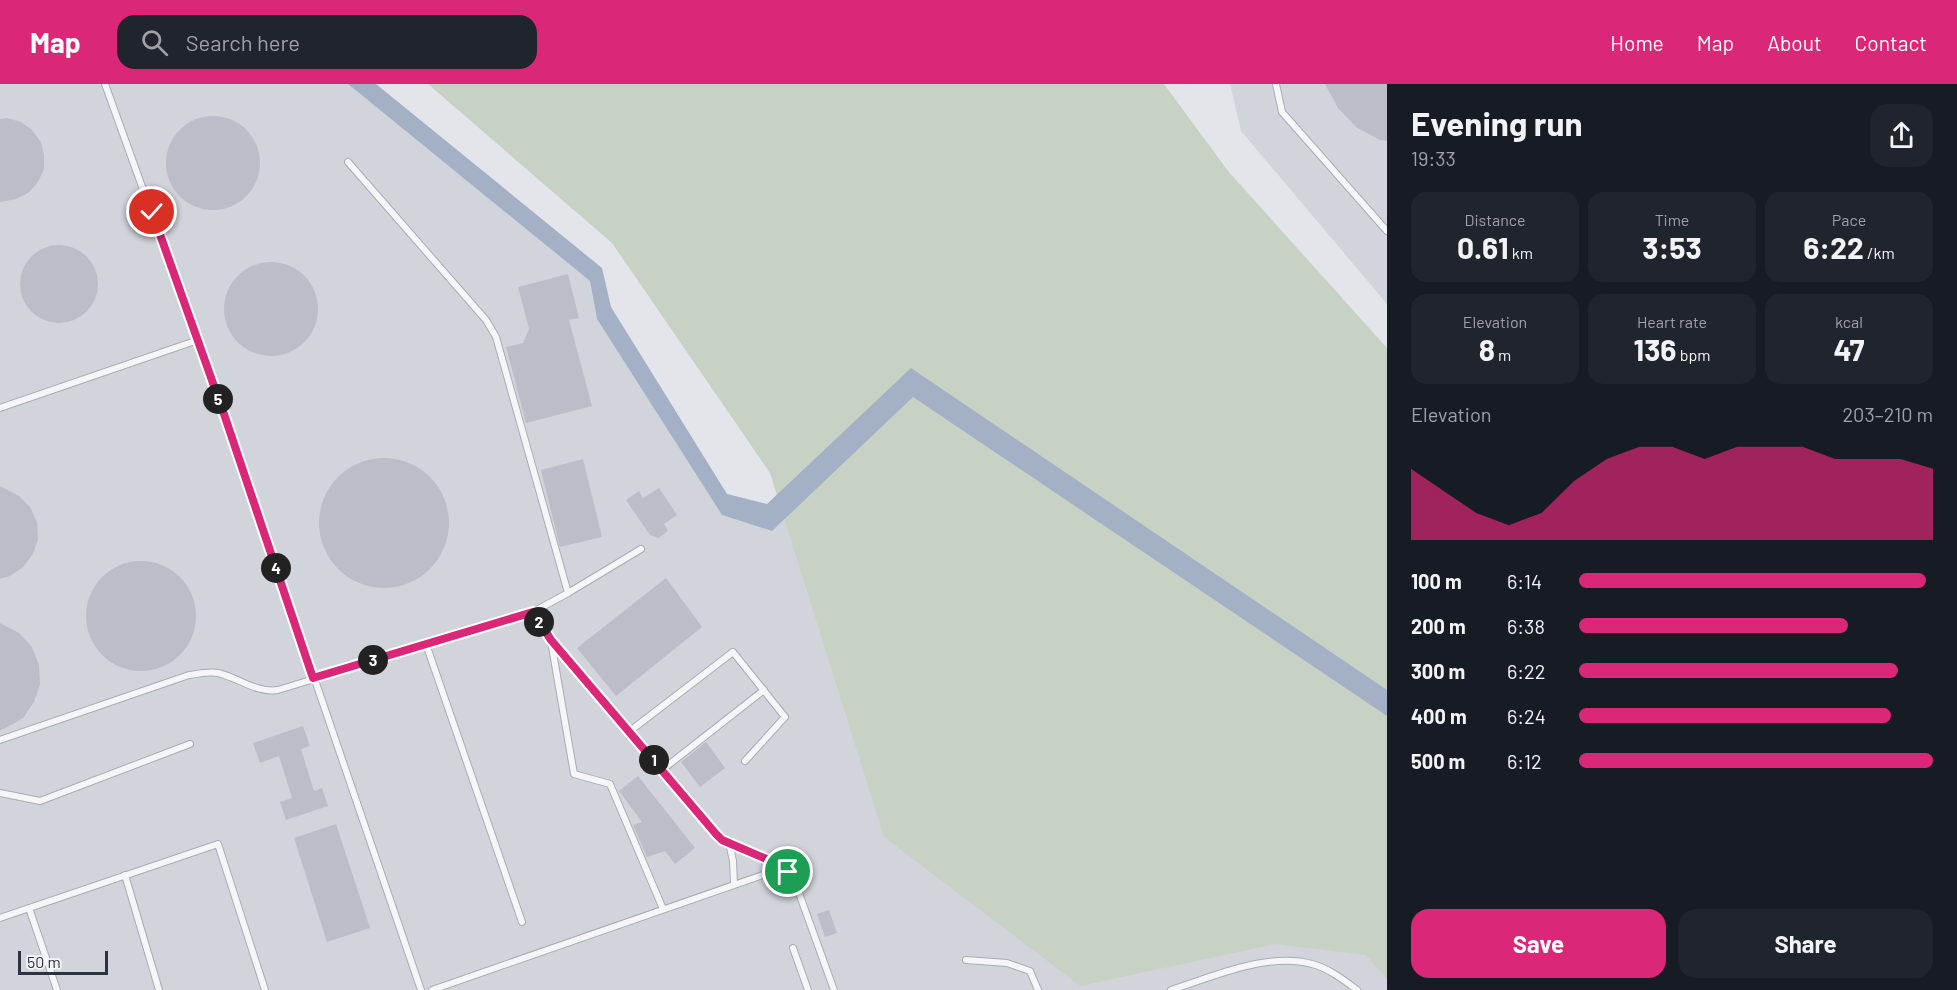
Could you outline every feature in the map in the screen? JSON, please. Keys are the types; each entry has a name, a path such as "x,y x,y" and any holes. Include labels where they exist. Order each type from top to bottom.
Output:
{"lane":[{"path":"105,84 198,340 421,990"},
{"path":"1276,84 1282,112 1387,231"},
{"path":"348,162 486,320 496,337 568,593"},
{"path":"0,408 198,340"},
{"path":"0,740 189,675 217,673 268,691 313,678 533,612 641,549"},
{"path":"533,612 551,640 716,834 722,840 788,872 795,882 834,990"},
{"path":"551,640 574,774 610,784 663,909"},
{"path":"426,644 522,922"},
{"path":"630,731 733,652 785,717 745,761"},
{"path":"662,770 764,690"},
{"path":"0,793 40,801 190,744"},
{"path":"0,918 218,843 265,990"},
{"path":"729,843 734,884"},
{"path":"432,990 783,868"},
{"path":"125,875 159,990"},
{"path":"29,908 57,990"},
{"path":"793,948 808,990"},
{"path":"966,960 1007,963 1030,971 1038,990"},
{"path":"1171,990 1273,960 1313,964 1338,976 1357,990"}],"shaded area":[{"path":"0,84 348,84 590,281 597,319 722,515 772,531 913,397 1387,716 1387,990 0,990"},
{"path":"428,84 1164,84 1228,171 1387,348 1387,979 1366,955 1275,944 1080,986 884,837 770,473 612,243"},
{"path":"1230,84 1387,84 1387,304 1241,131"}],"water":[{"path":"348,84 376,84 602,268 611,307 727,494 767,504 911,368 1387,690 1387,716 913,397 772,531 722,515 597,319 590,281"}],"building":[{"path":"1325,84 1387,84 1387,141 1380,140 1356,127 1338,108"},
{"path":"213,116 231,120 246,130 256,145 260,163 256,181 246,196 231,206 213,210 195,206 180,196 170,181 166,163 170,145 180,130 195,120"},
{"path":"7,118 21,122 32,130 41,142 44,169 38,182 28,193 16,199 0,202 0,119"},
{"path":"51,245 67,245 81,251 92,262 98,276 98,292 92,306 81,317 67,323 51,323 37,317 26,306 20,292 20,276 26,262 37,251"},
{"path":"271,262 289,266 304,276 314,291 318,309 314,327 304,342 289,352 271,356 253,352 238,342 228,327 224,309 228,291 238,276 253,266"},
{"path":"568,274 579,318 569,320 592,406 526,423 506,347 523,343 529,329 518,287"},
{"path":"384,458 409,463 430,477 444,498 449,523 444,548 430,569 409,583 384,588 359,583 338,569 324,548 319,523 324,498 338,477 359,463"},
{"path":"583,459 602,537 560,547 541,470"},
{"path":"0,486 19,496 30,507 37,522 38,539 33,554 23,567 10,576 0,579"},
{"path":"659,488 677,515 664,524 668,531 658,538 650,535 626,500 639,491 643,498"},
{"path":"141,561 162,565 180,577 192,595 196,616 192,637 180,655 162,667 141,671 120,667 102,655 90,637 86,616 90,595 102,577 120,565"},
{"path":"666,578 702,627 616,696 577,648"},
{"path":"0,623 19,633 32,647 39,665 40,684 34,702 23,718 0,730"},
{"path":"303,726 310,746 301,749 314,791 322,788 328,806 286,820 280,802 292,798 279,756 260,763 253,743"},
{"path":"706,742 725,768 700,787 681,762"},
{"path":"638,776 695,848 675,864 665,851 647,857 633,825 642,822 619,791"},
{"path":"336,824 370,928 327,942 294,838"},
{"path":"829,910 837,933 825,937 817,914"}],"route":[{"path":"152,212 224,414 313,678 533,612 551,640 716,834 722,840 778,864 788,872"}]}
